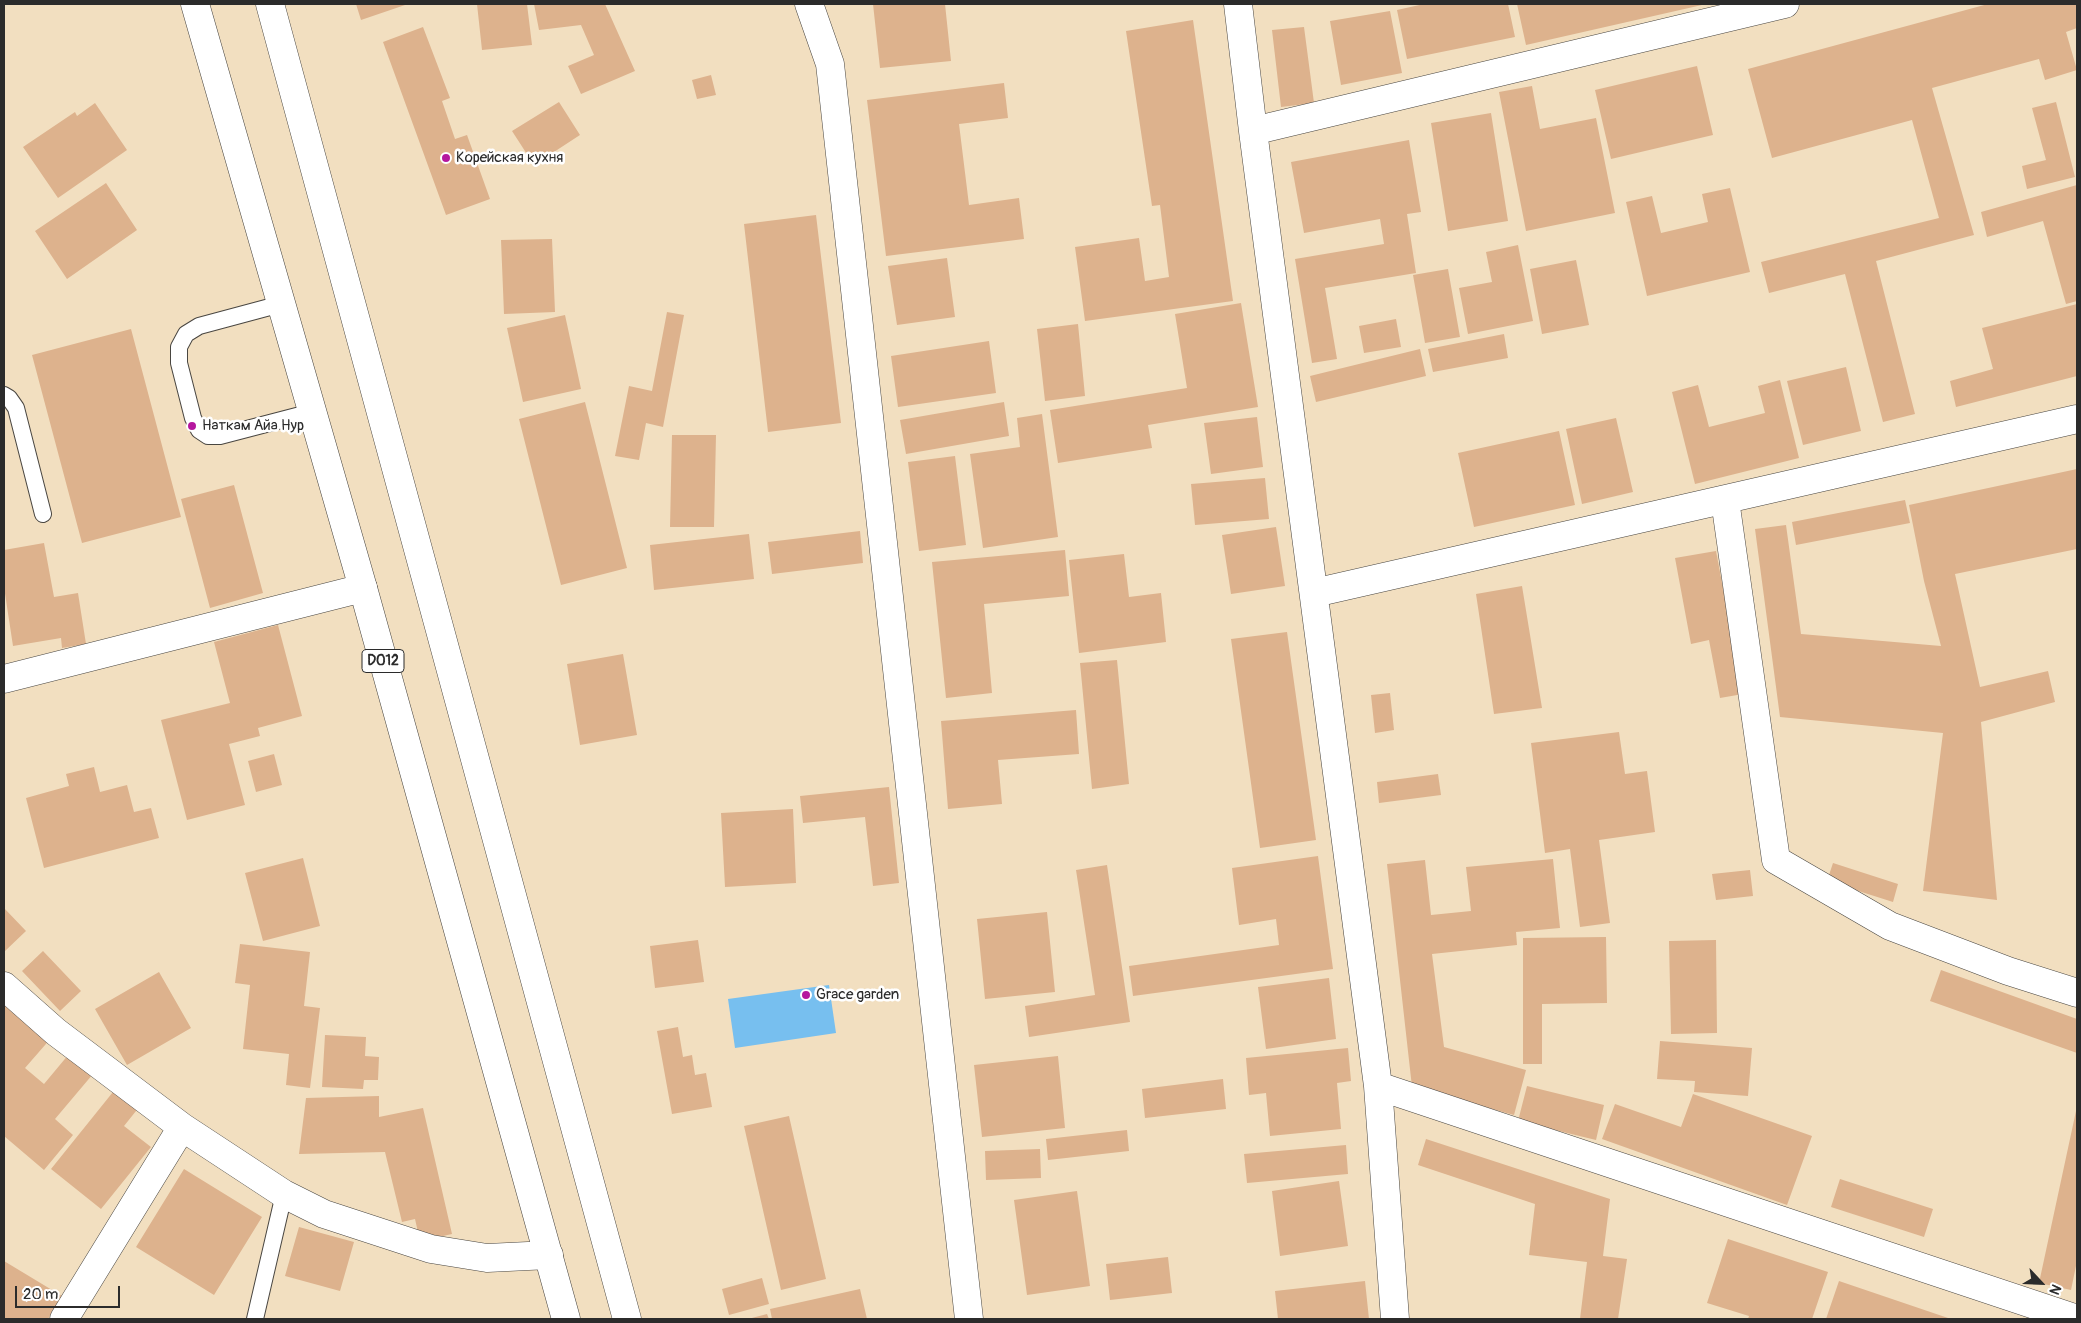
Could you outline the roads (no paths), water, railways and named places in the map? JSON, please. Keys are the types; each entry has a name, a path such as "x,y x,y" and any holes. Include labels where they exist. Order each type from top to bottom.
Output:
{"main road":[{"name":"D012","path":"196,4 362,588 566,1319"},
{"path":"270,4 627,1319"},
{"path":"809,4 830,64 969,1319"},
{"path":"1238,4 1253,132 1378,1086 1395,1319"},
{"path":"1253,132 1785,4"},
{"path":"1314,593 2077,419"},
{"path":"1725,500 1776,860 1890,926 2008,971 2077,993"},
{"path":"4,679 362,588"},
{"path":"4,986 56,1032 182,1127 284,1194 324,1214 431,1249 487,1258 549,1255"},
{"path":"1378,1086 2077,1319"},
{"path":"64,1319 182,1127"}],"lane":[{"path":"281,304 199,326 186,334 179,347 179,363 193,418 199,430 208,436 220,436 312,412"},
{"path":"4,395 9,398 16,408 43,514"},
{"path":"255,1319 284,1194"}],"water":[{"path":"829,985 836,1033 735,1048 728,999"}],"place":[{"name":"Корейская кухня","path":"446,158"},
{"name":"Наткам Айа Нур","path":"192,426"},
{"name":"Grace garden","path":"806,995"}]}
